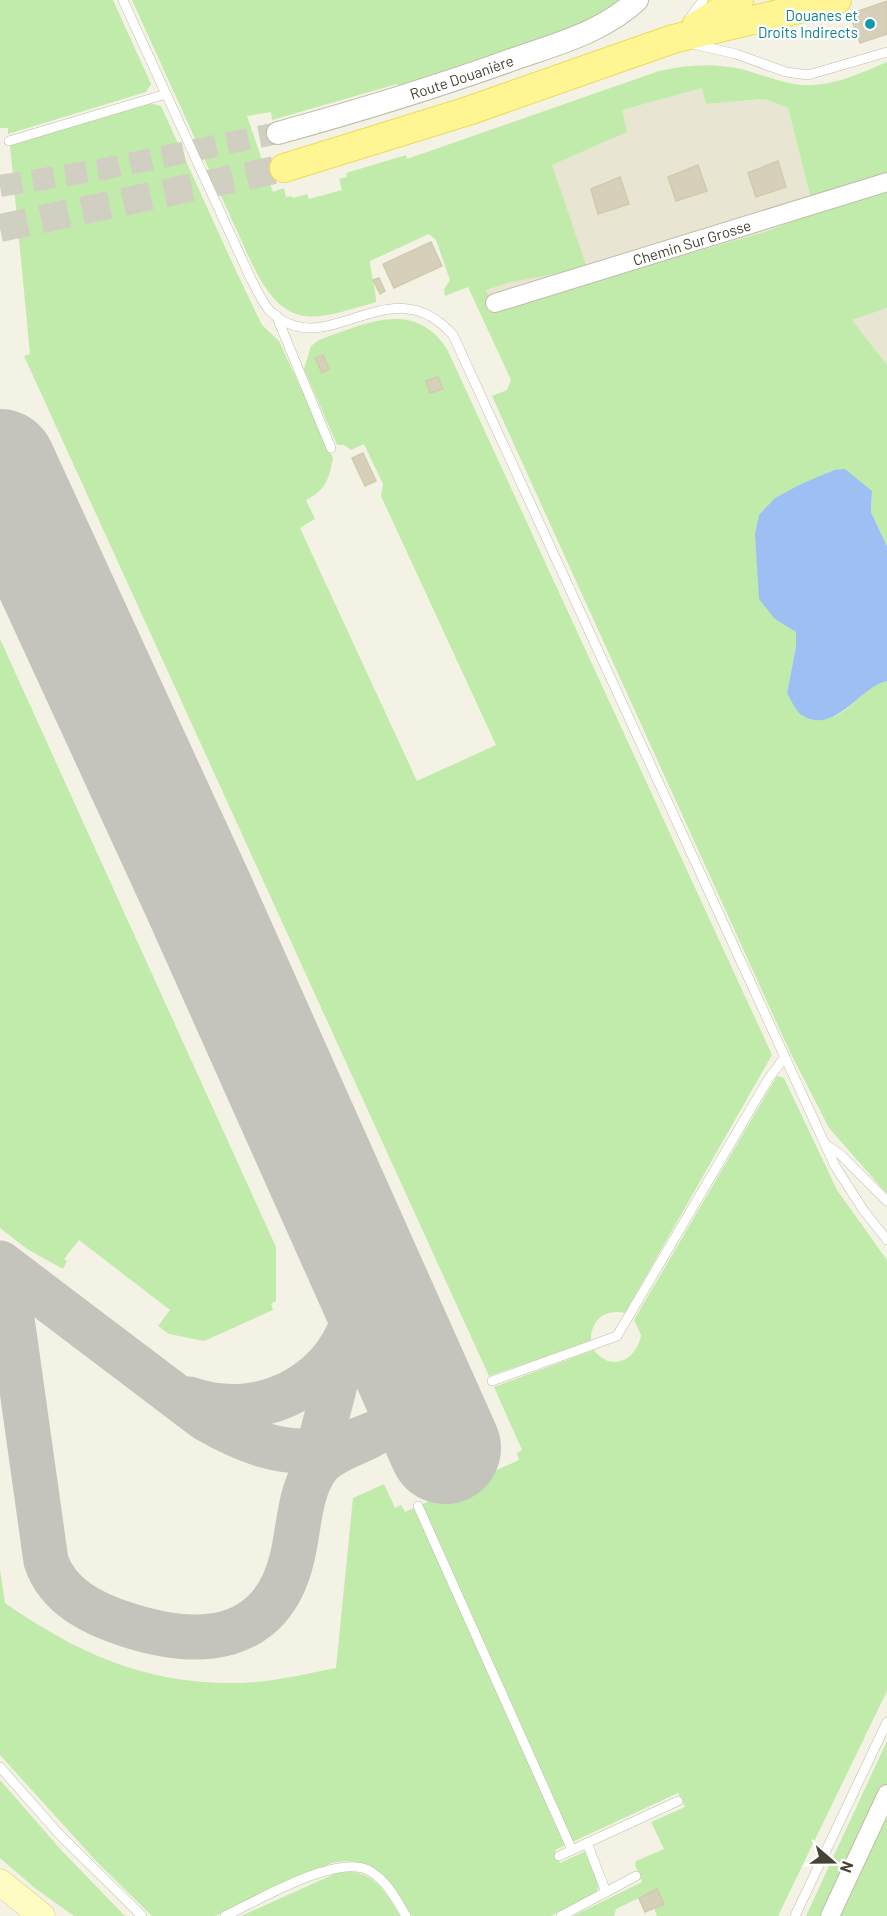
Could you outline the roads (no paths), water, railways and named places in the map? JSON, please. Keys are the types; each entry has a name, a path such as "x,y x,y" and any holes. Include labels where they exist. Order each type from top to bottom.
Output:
{"main road":[{"path":"674,39 739,0"},
{"path":"284,168 419,127 674,39 837,0"},
{"path":"0,1882 42,1916"}],"street":[{"name":"Route Douanière","path":"278,133 379,105 568,40 620,15 637,0"},
{"name":"Chemin Sur Grosse","path":"495,303 887,182"},
{"path":"830,1916 887,1794"}],"lane":[{"path":"123,0 251,279 266,305 288,323 314,328 383,310 402,308 429,313 453,335 835,1166 864,1211 887,1240"},
{"path":"703,0 674,39 736,54 786,72 808,75 887,52"},
{"path":"9,141 166,94"},
{"path":"276,315 332,448"},
{"path":"492,1381 617,1336 770,1078 785,1057"},
{"path":"825,1144 841,1155 887,1201"},
{"path":"418,1506 572,1850"},
{"path":"795,1916 887,1722"},
{"path":"0,1767 59,1834 142,1916"},
{"path":"559,1856 678,1801"},
{"path":"587,1843 606,1892"},
{"path":"225,1916 326,1869 348,1865 368,1870 382,1881 406,1916"},
{"path":"561,1916 636,1876"}],"water":[{"path":"845,469 872,491 871,512 887,546 887,681 867,691 837,715 815,720 800,714 787,693 796,646 796,632 775,619 759,599 755,534 759,515 775,498 834,470"}],"tunnel":[{"path":"0,186 99,170 278,133"},
{"path":"0,228 284,168"}],"place":[{"name":"Douanes et Droits Indirects","path":"870,24"}]}
